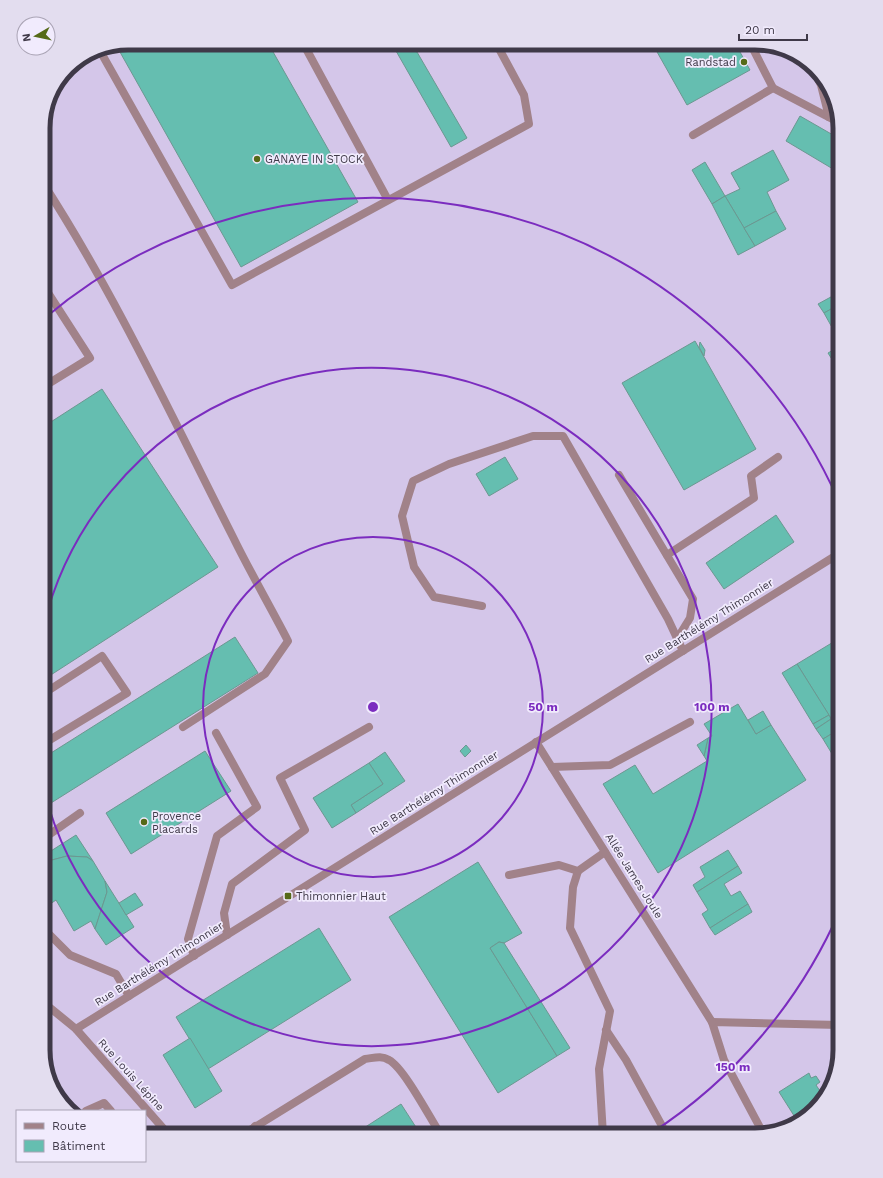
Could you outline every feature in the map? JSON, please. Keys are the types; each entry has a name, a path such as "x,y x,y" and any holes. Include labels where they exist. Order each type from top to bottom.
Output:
{"street":[{"path":"307,50 388,200"},
{"path":"102,55 232,285 529,124 524,95 500,50"},
{"path":"754,50 773,88 832,119"},
{"path":"693,135 773,88"},
{"path":"822,88 829,117"},
{"path":"50,194 143,355 233,538 288,641 265,674 183,727"},
{"path":"50,296 90,358 50,383"},
{"path":"482,606 434,596 414,567 402,516 413,481 449,464 533,436 563,436 683,651"},
{"path":"667,555 754,498 751,476 778,457"},
{"path":"619,475 693,599 690,618 677,639"},
{"name":"Rue Barthélémy Thimonnier","path":"76,1029 833,557"},
{"path":"50,689 102,656 127,693 50,740"},
{"path":"552,767 610,765 690,722"},
{"path":"227,935 224,913 232,884 305,830 280,778 368,727"},
{"path":"194,956 188,939 217,836 257,807 216,733"},
{"name":"Allée James Joule","path":"536,742 712,1022 724,1060 761,1128"},
{"path":"50,834 80,813"},
{"path":"603,1128 599,1069 610,1011 570,928 573,887 578,871 605,852"},
{"path":"509,875 559,865 578,871"},
{"path":"50,935 70,955 116,974 129,996"},
{"path":"50,1008 76,1029"},
{"path":"712,1022 833,1025"},
{"name":"Rue Louis Lépine","path":"76,1029 163,1128"},
{"path":"606,1030 626,1060 663,1128"},
{"path":"252,1128 365,1060 379,1056 390,1060 402,1073 437,1128"},
{"path":"88,1110 104,1103 110,1110"}],"building":[{"name":"GANAYE IN STOCK","path":"272,50 358,202 241,267 119,51"},
{"path":"395,50 411,50 417,52 467,138 451,147"},
{"path":"656,50 739,50 750,70 687,105"},
{"path":"800,116 833,135 833,169 786,141"},
{"path":"773,150 789,180 767,192 776,211 744,228 725,196 740,189 731,173"},
{"path":"705,162 725,196 712,204 692,170"},
{"path":"725,196 755,246 738,255 712,204"},
{"path":"776,211 786,229 755,246 744,228"},
{"path":"833,296 833,308 824,313 818,304"},
{"path":"833,308 833,329 824,313"},
{"path":"695,341 756,449 684,490 622,383"},
{"path":"700,342 705,350 704,356 699,347"},
{"path":"833,350 833,361 828,353"},
{"path":"102,389 218,567 50,675 50,422"},
{"path":"505,457 518,479 489,496 476,474"},
{"path":"776,515 794,542 724,589 706,563"},
{"path":"235,637 258,673 50,804 50,754"},
{"path":"833,642 833,722 797,664"},
{"path":"797,664 829,715 813,724 782,673"},
{"path":"738,704 756,734 771,725 806,780 658,873 603,784 635,765 653,794 707,761 704,756 708,738 712,736 704,724"},
{"path":"763,711 771,725 756,734 748,720"},
{"path":"829,715 831,719 816,729 813,724"},
{"path":"831,719 833,722 833,733 823,739 816,729"},
{"path":"833,733 833,755 823,739"},
{"path":"708,738 704,756 697,745"},
{"path":"466,745 471,751 465,757 460,751"},
{"path":"205,751 231,791 131,854 106,813"},
{"path":"385,752 405,781 356,813 351,805 383,784 369,763"},
{"path":"369,763 383,784 351,805 356,813 332,828 313,798"},
{"path":"76,835 93,861 87,857 67,856 50,861 50,852"},
{"path":"728,850 738,866 697,892 693,885 705,877 700,867"},
{"path":"67,856 87,857 93,861 105,881 107,892 95,929 91,921 74,931 56,900 50,904 50,861"},
{"path":"478,862 522,933 504,943 499,942 490,948 557,1056 498,1093 389,917"},
{"path":"738,866 742,873 724,884 731,896 740,891 748,904 710,928 702,914 708,910 697,892"},
{"path":"105,881 134,927 106,945 95,929 107,892"},
{"path":"135,893 143,905 126,915 119,903"},
{"path":"748,904 752,912 715,935 710,928"},
{"path":"319,928 351,980 208,1069 176,1017"},
{"path":"499,942 504,943 570,1048 557,1056 490,948"},
{"path":"190,1038 222,1091 195,1108 163,1055"},
{"path":"809,1073 811,1078 816,1076 820,1082 816,1085 820,1093 806,1109 795,1117 779,1092"},
{"path":"401,1104 416,1128 364,1128"}],"place":[{"name":"Randstad","path":"744,62"},
{"name":"GANAYE IN STOCK","path":"257,159"},
{"name":"Provence Placards","path":"144,822"},
{"name":"Thimonnier Haut","path":"288,896"}]}
